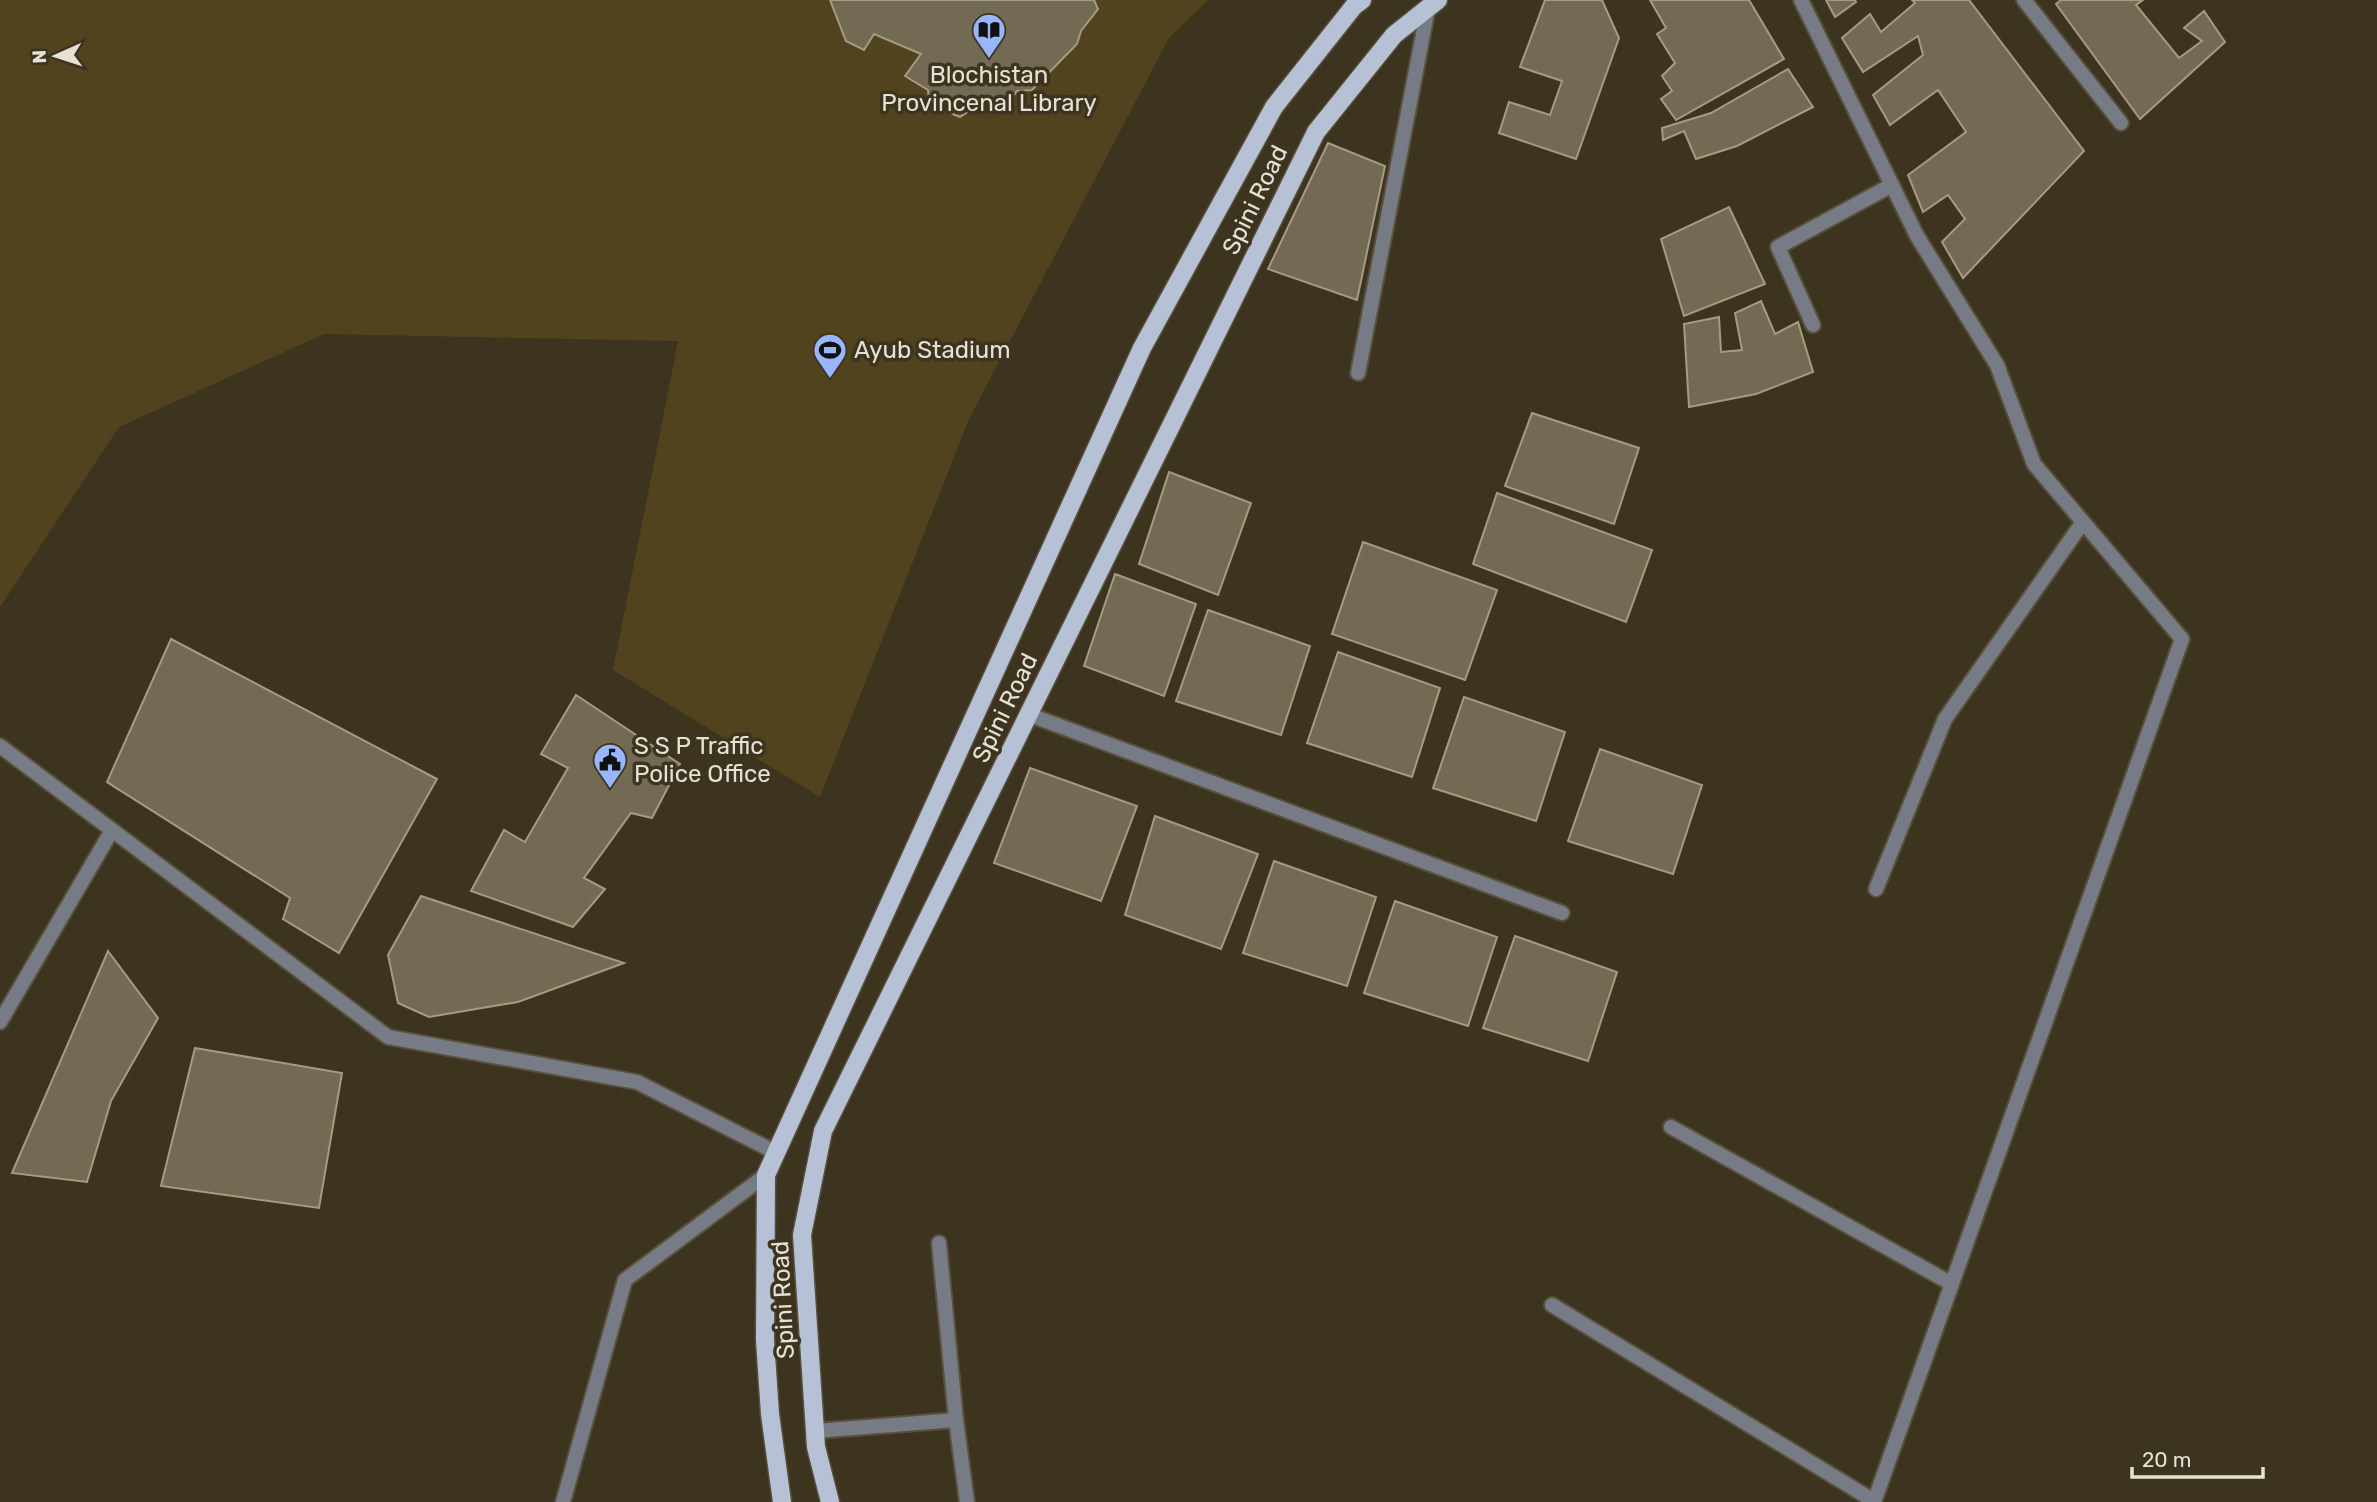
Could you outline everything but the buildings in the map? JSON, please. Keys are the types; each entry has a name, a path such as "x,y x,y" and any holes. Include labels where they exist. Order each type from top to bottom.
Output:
{"main road":[{"name":"Spini Road","path":"782,1502 770,1414 765,1340 766,1175 1142,348 1274,107 1354,6 1362,0"},
{"name":"Spini Road","path":"830,1502 816,1447 802,1235 823,1131 1316,132 1394,35 1433,4"}],"street":[{"path":"1552,1305 1874,1501 2182,639 2034,464 1997,365 1917,236 1801,0"},
{"path":"2024,0 2121,123"},
{"path":"1357,373 1433,4"},
{"path":"1813,325 1778,247 1892,185"},
{"path":"1876,889 1945,719 2082,522"},
{"path":"1030,715 1562,913"},
{"path":"0,746 111,832 388,1037 638,1082 777,1153"},
{"path":"0,1022 111,832"},
{"path":"1671,1127 1952,1284"},
{"path":"563,1502 625,1280 766,1175"},
{"path":"939,1243 956,1420 967,1502"},
{"path":"816,1431 956,1420"}],"shaded area":[{"name":"Ayub Stadium","path":"0,0 1208,0 1169,38 969,419 820,797 613,670 678,341 324,334 119,427 0,607"}],"place":[{"name":"Blochistan Provincenal Library","path":"989,60"},
{"name":"Ayub Stadium","path":"830,380"},
{"name":"S S P Traffic Police Office","path":"610,790"}]}
